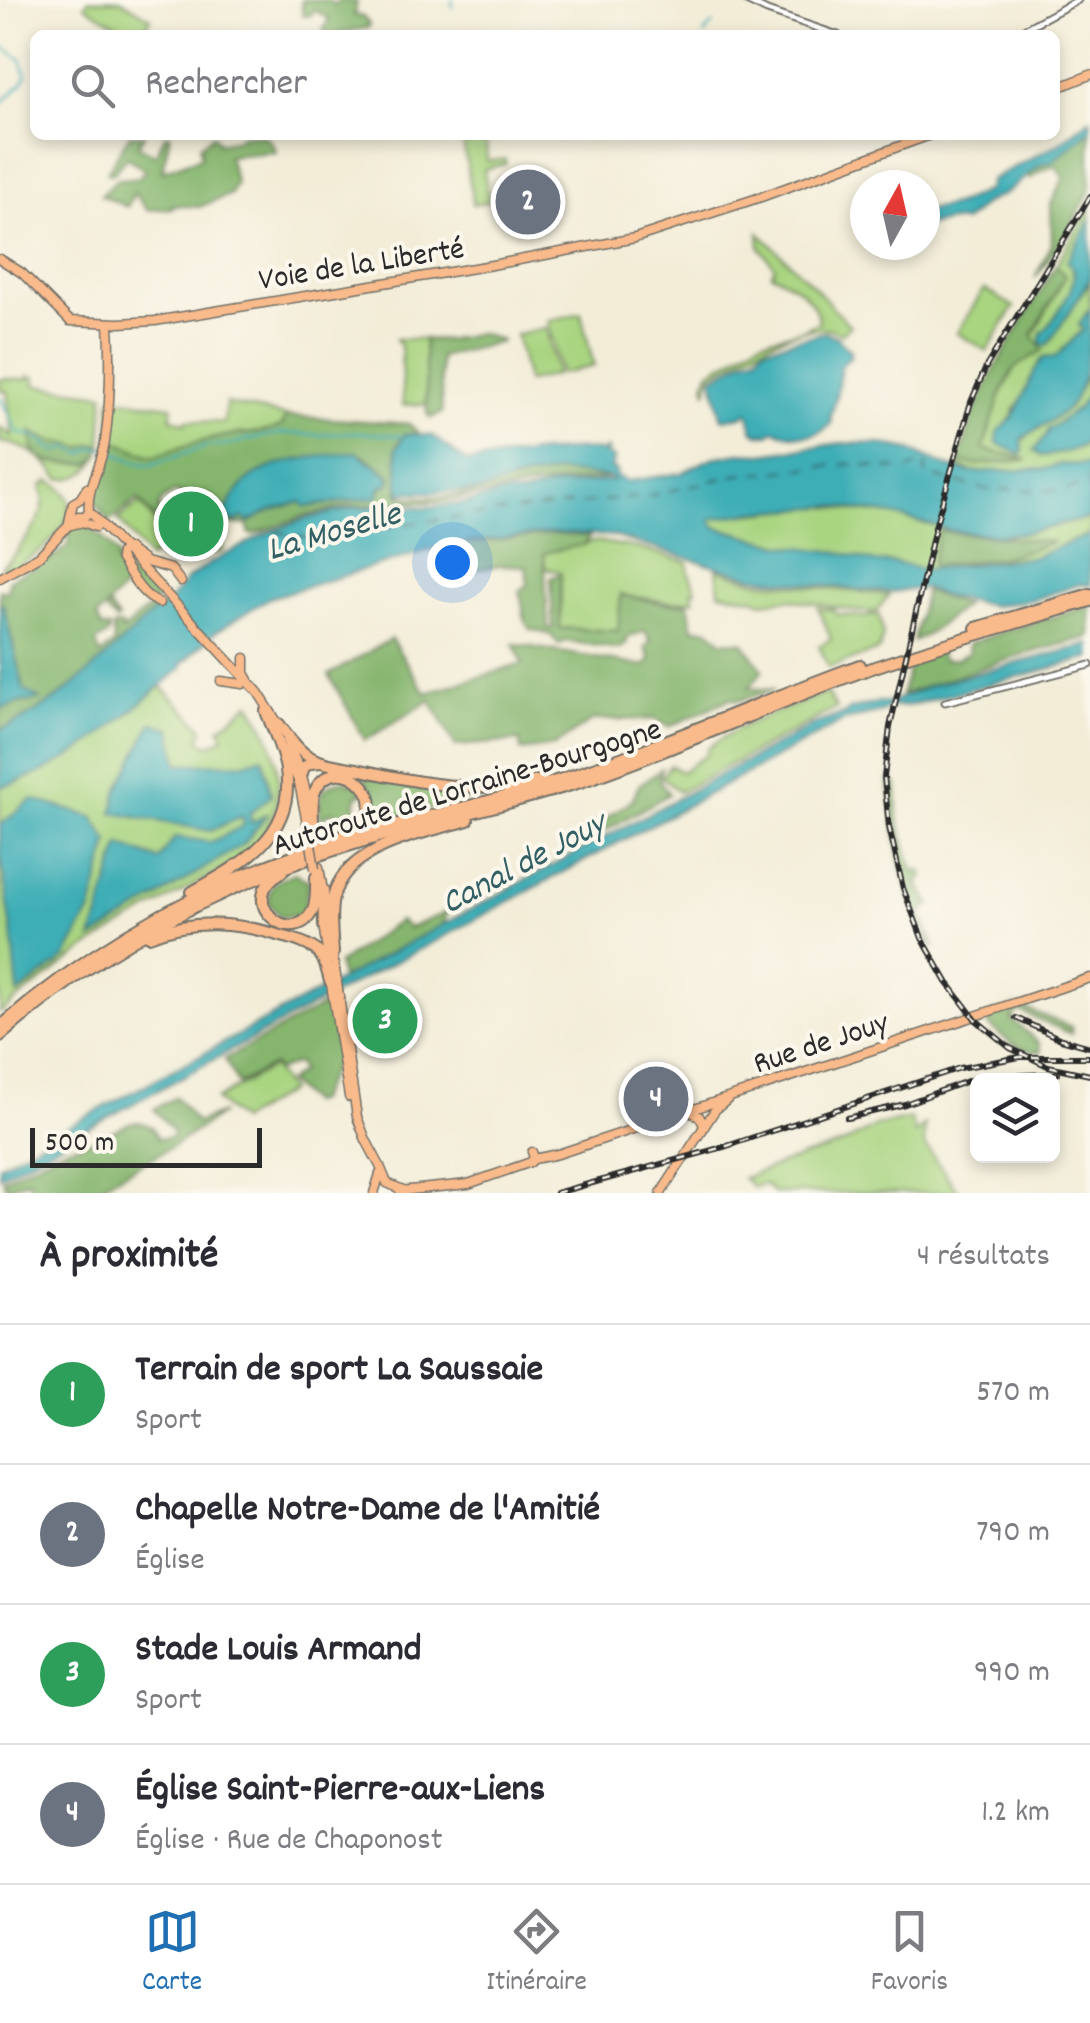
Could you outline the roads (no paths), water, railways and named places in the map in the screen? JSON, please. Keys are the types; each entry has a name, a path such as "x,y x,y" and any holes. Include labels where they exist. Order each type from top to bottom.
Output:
{"highway":[{"name":"Autoroute de Lorraine-Bourgogne","path":"0,1027 54,984 128,934 238,877 323,845 603,766 860,665 1090,598"},
{"name":"Autoroute de Lorraine-Bourgogne","path":"0,1036 44,1000 135,938 237,885 368,839 535,796 627,765 862,672 1090,598"},
{"path":"128,934 138,923 250,857 273,831 284,805 287,778 282,752 266,711"},
{"path":"279,724 303,753 323,762 453,787 537,781 648,748"},
{"path":"300,778 308,764 323,762"},
{"path":"238,877 356,829 369,812 368,791 349,775 324,779 314,793 313,823"},
{"path":"332,953 332,900 344,873 364,855 524,803 535,796"},
{"path":"304,860 266,885 263,896 268,914 276,922 297,924 307,918 316,900 316,871"},
{"path":"303,941 313,939 324,927 323,890"},
{"path":"90,967 158,932 202,923 228,924 307,945 320,954 333,979"}],"main road":[{"path":"1060,87 1090,75"},
{"name":"Voie de la Liberté","path":"110,328 492,266 620,241 748,201 916,140"},
{"path":"0,259 30,280 64,318 110,328 104,388 106,435 82,509 39,556 1,576"},
{"path":"82,509 258,692"},
{"path":"82,509 120,550 120,558 144,594 159,602"},
{"path":"67,526 79,522 96,526"},
{"path":"120,550 124,546 142,560 171,569 181,582"},
{"path":"229,665 240,664 245,658 245,673 279,724 300,778 313,823 312,837"},
{"path":"229,665 221,682 243,684"},
{"path":"229,665 266,711 300,778 358,1118 391,1188 374,1193"},
{"path":"316,871 323,890 333,979"},
{"name":"Rue de Jouy","path":"391,1188 468,1184 530,1159 558,1154 1090,978"},
{"path":"707,1117 751,1090"},
{"name":"Rue de Jouy","path":"707,1117 740,1092"},
{"path":"661,1193 698,1139 707,1117 705,1104"},
{"path":"687,1111 707,1117"}],"street":[{"path":"744,0 824,30"},
{"path":"1022,30 1078,0"},
{"path":"945,702 1090,665"}],"water":[{"path":"1090,119 1090,130 1052,162 1041,164 964,222 940,223 940,208 988,190 990,180 1059,143"},
{"path":"1090,220 1090,278 1046,346 1041,344 1041,334 1070,289 1074,271 1067,261"},
{"path":"1090,308 1087,362 1074,400 1061,414 1022,439 1021,455 997,443 998,431 1013,416 1036,367 1043,358 1055,357 1083,330 1079,324"},
{"path":"825,332 850,350 850,357 841,366 828,427 807,435 775,430 758,434 748,412 721,417 713,378 758,355 762,348"},
{"path":"1090,391 1090,442 1066,452 1041,456 1034,450 1048,430 1078,408"},
{"name":"La Moselle","path":"405,434 431,435 467,462 541,452 608,449 606,455 614,458 611,468 627,481 681,473 712,458 740,453 762,454 841,443 910,450 968,472 1090,465 1090,518 1026,533 953,531 893,515 833,506 711,519 718,528 782,545 924,570 1034,557 1090,534 1090,586 1081,584 1032,600 994,606 943,596 924,588 893,592 753,577 613,536 552,533 446,545 269,598 214,633 181,669 96,739 51,768 0,787 0,730 64,693 165,606 186,580 265,534 304,519 358,507 429,507 614,480 560,472 481,491 401,493 396,449"},
{"path":"357,452 390,476 389,484 381,487 378,497 305,507 301,502 249,522 242,517 236,522 227,520 225,514 235,495 263,471 298,460"},
{"path":"0,604 24,690 40,699 0,709"},
{"path":"1090,644 1090,658 844,721 0,1176 0,1165 54,1134 815,724 848,710 889,703 932,685"},
{"path":"152,723 171,728 178,764 245,763 263,757 271,796 250,813 251,823 268,813 245,843 92,939 120,845 159,860 175,837 211,842 244,825 242,816 211,831 113,813 117,792"},
{"path":"32,799 93,817 109,842 91,911 65,958 18,994 0,825"}],"waterway":[{"path":"452,0 453,7"},
{"path":"708,30 713,24"},
{"path":"0,45 21,59 26,76 0,104"},
{"path":"0,397 18,433 35,436 55,451 70,448 81,454 104,448 151,465 208,446 282,433 402,436"}],"railway":[{"path":"1090,197 987,365 971,402 935,527 890,727 884,777 889,827 903,888 922,938 947,982 976,1020 1010,1048 1048,1066 1090,1075"},
{"path":"1016,1018 1061,1039 1090,1047"},
{"path":"556,1193 727,1146 960,1068 1020,1057 1090,1057"},
{"path":"847,1118 905,1104 970,1080"}],"place":[{"name":"Chapelle Notre-Dame de l'Amitié","path":"528,202"},
{"name":"Terrain de sport La Saussaie","path":"191,524"},
{"name":"Stade Louis Armand","path":"385,1021"},
{"name":"Église Saint-Pierre-aux-Liens","path":"656,1099"}],"water label":[{"name":"Canal de Jouy","path":"522,861"}]}
